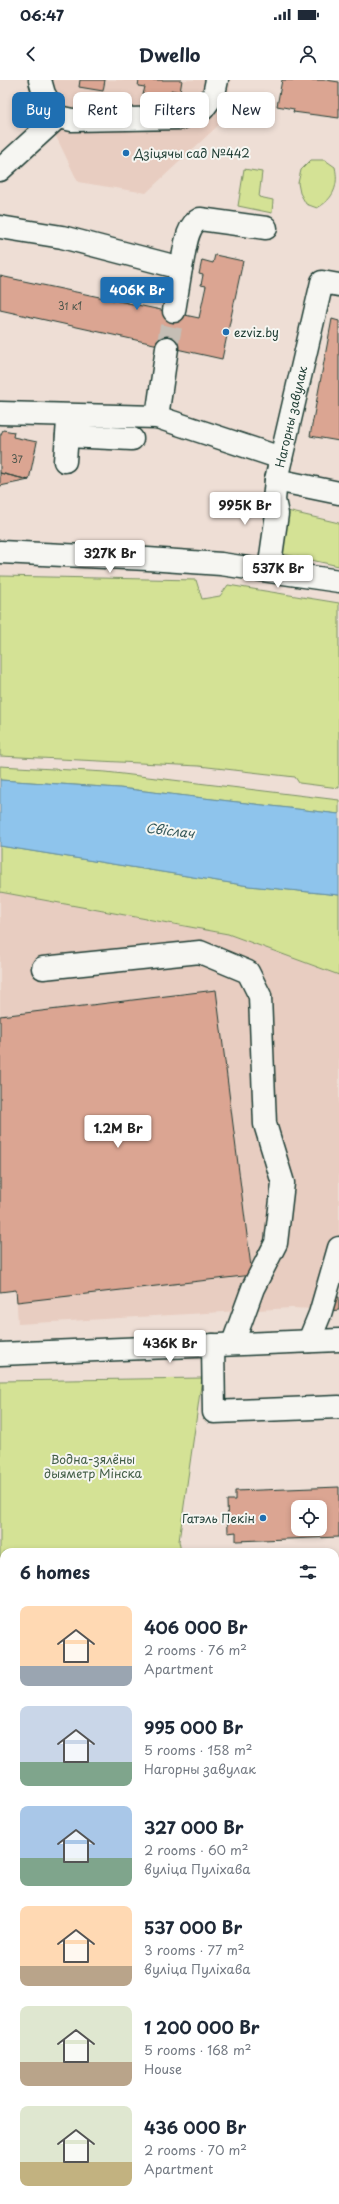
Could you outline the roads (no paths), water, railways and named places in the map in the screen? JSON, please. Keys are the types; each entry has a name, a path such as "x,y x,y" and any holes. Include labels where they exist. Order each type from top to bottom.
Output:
{"street":[{"path":"40,80 43,92"},
{"path":"65,118 72,120 181,118 203,109 214,94 217,80"},
{"path":"0,170 45,128"},
{"path":"174,312 181,268 190,228 194,222 200,219 266,228"},
{"path":"0,227 62,237 181,268"},
{"name":"Нагорны завулак","path":"262,569 265,513 275,490 281,458 322,282 339,285"},
{"path":"157,417 167,348"},
{"path":"0,413 157,417 281,458"},
{"path":"65,461 68,414"},
{"path":"67,436 132,439"},
{"path":"275,490 339,493"},
{"path":"0,552 148,558 262,569 339,581"},
{"path":"43,968 200,952 248,972 260,996 265,1124 283,1183 276,1243 223,1344 214,1412 339,1407"},
{"path":"309,1341 320,1314 339,1248"},
{"path":"0,1354 339,1340"}],"water":[{"name":"Свіслач","path":"0,780 119,788 339,814 339,895 249,886 0,846"}],"tunnel":[{"path":"167,348 174,311"}],"place":[{"name":"Дзіцячы сад №442","path":"126,153"},
{"name":"ezviz.by","path":"226,332"},
{"name":"Гатэль Пекін","path":"263,1518"}],"park label":[{"name":"Водна-зялёны дыяметр Мінска","path":"93,1466"}]}
